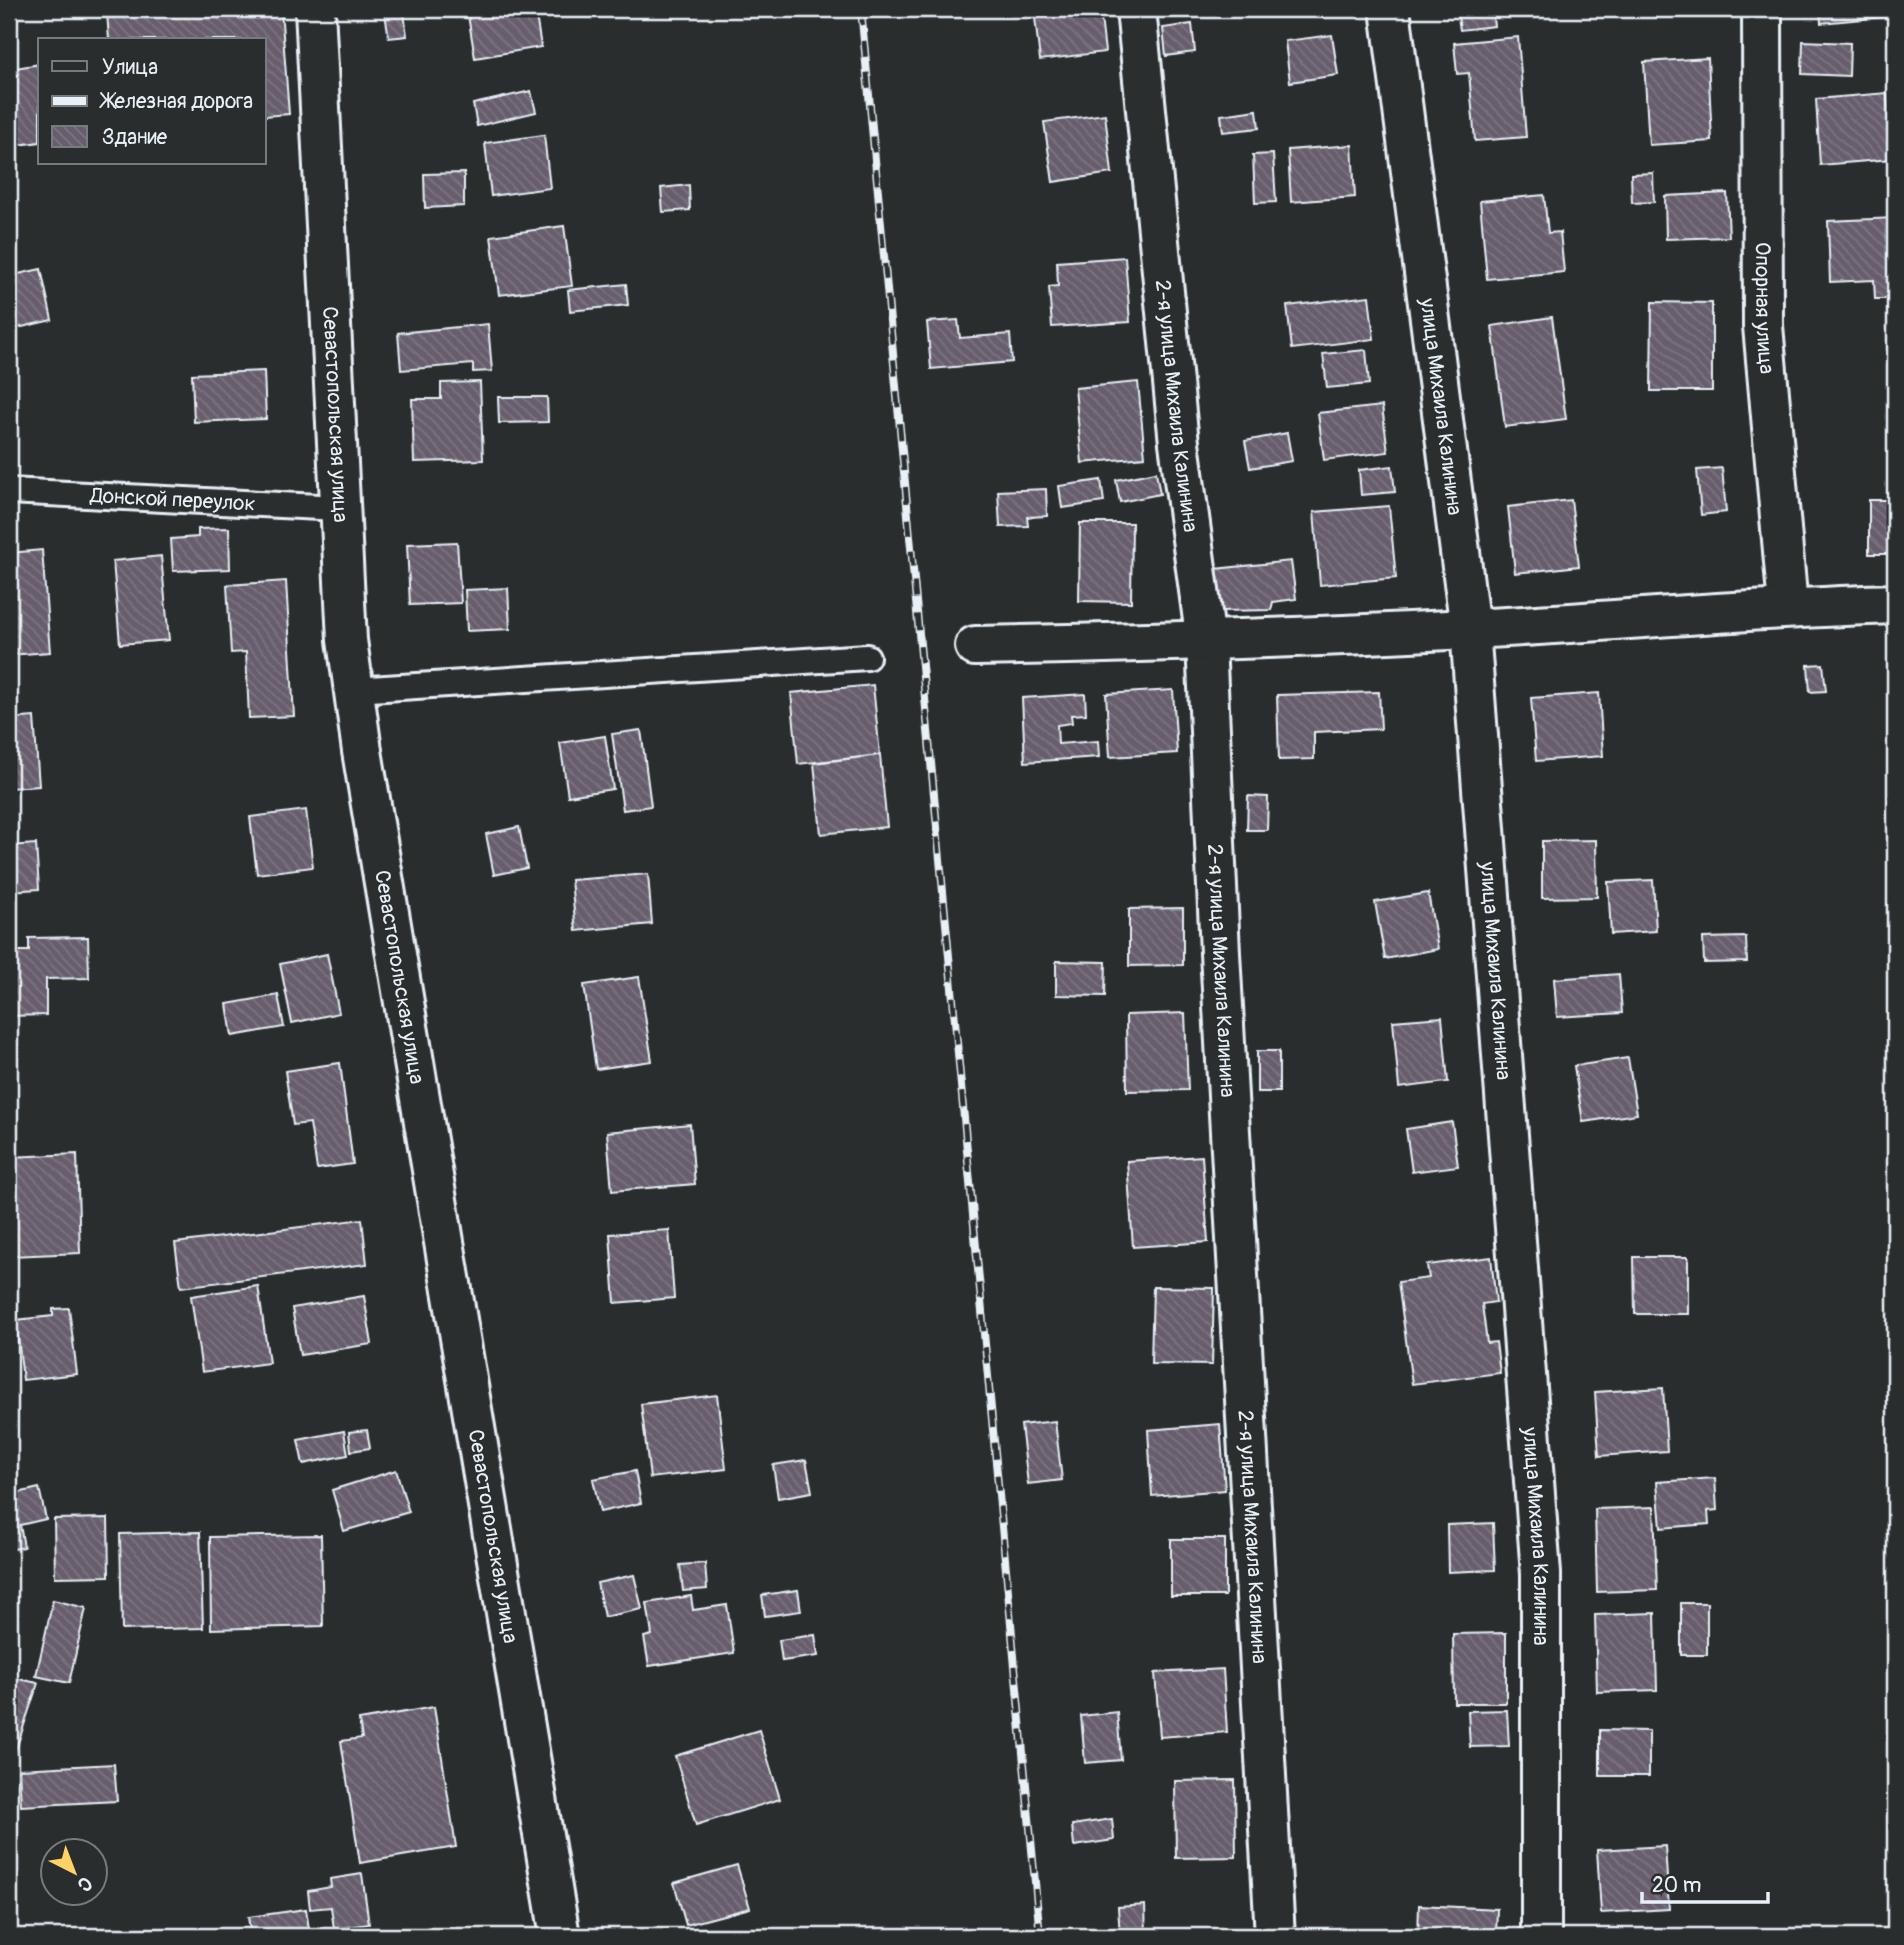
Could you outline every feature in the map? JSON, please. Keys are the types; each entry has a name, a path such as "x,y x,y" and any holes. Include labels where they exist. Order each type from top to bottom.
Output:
{"street":[{"name":"Севастопольская улица","path":"315,9 347,640 560,1936"},
{"name":"2-я улица Михаила Калинина","path":"1136,9 1179,443 1206,642 1220,967 1275,1936"},
{"name":"улица Михаила Калинина","path":"1390,9 1470,629 1541,1574 1541,1936"},
{"name":"Опорная улица","path":"1762,9 1763,326 1788,607"},
{"path":"975,646 1206,642 1470,629 1788,607 1895,604"}],"lane":[{"name":"Донской переулок","path":"9,491 339,508"},
{"path":"354,690 867,657"}],"building":[{"path":"147,9 281,9 289,114 266,116 266,38 109,38 107,12"},
{"path":"467,9 535,9 541,47 475,58"},
{"path":"1034,9 1100,9 1105,52 1040,60"},
{"path":"1492,9 1494,26 1460,30 1457,10"},
{"path":"1820,9 1895,9 1895,16 1821,23"},
{"path":"404,12 407,36 389,38 385,14"},
{"path":"1192,24 1195,52 1166,56 1163,28"},
{"path":"1332,35 1338,75 1290,82 1285,41"},
{"path":"1518,37 1526,137 1475,141 1469,73 1457,74 1454,43"},
{"path":"1803,41 1850,43 1849,76 1802,74"},
{"path":"1708,58 1712,141 1649,145 1644,62"},
{"path":"38,64 38,142 9,146 9,69"},
{"path":"531,91 536,112 477,126 473,104"},
{"path":"1887,93 1892,159 1820,165 1816,99"},
{"path":"1257,110 1259,128 1223,132 1221,115"},
{"path":"1105,114 1112,173 1053,182 1044,122"},
{"path":"544,135 550,188 491,196 485,143"},
{"path":"1352,145 1355,197 1291,202 1288,150"},
{"path":"1273,154 1276,202 1255,203 1253,155"},
{"path":"464,173 464,206 425,208 424,174"},
{"path":"1653,173 1654,202 1632,203 1631,174"},
{"path":"689,185 690,210 663,212 661,188"},
{"path":"1727,193 1729,237 1666,239 1665,196"},
{"path":"1544,195 1548,233 1560,232 1564,272 1487,279 1480,201"},
{"path":"1895,218 1895,299 1875,299 1874,280 1830,282 1828,221"},
{"path":"564,226 572,286 499,295 491,236"},
{"path":"1125,257 1130,322 1052,327 1049,287 1058,286 1057,262"},
{"path":"41,269 52,320 9,330 9,276"},
{"path":"626,284 628,305 570,311 568,290"},
{"path":"1369,296 1374,339 1292,349 1287,306"},
{"path":"1652,302 1712,303 1712,391 1651,391"},
{"path":"1552,317 1566,419 1505,427 1492,326"},
{"path":"958,320 960,338 1010,334 1012,362 931,369 927,322"},
{"path":"488,324 492,371 473,372 473,364 401,370 398,333"},
{"path":"1366,350 1369,384 1327,388 1323,354"},
{"path":"264,371 266,419 194,422 192,374"},
{"path":"480,382 483,460 414,462 412,399 441,399 441,383"},
{"path":"1138,382 1145,457 1082,463 1075,388"},
{"path":"498,397 547,397 548,422 499,423"},
{"path":"1382,406 1388,452 1324,460 1318,413"},
{"path":"1287,433 1292,461 1250,468 1245,441"},
{"path":"1392,466 1395,492 1361,495 1359,470"},
{"path":"1722,468 1726,512 1701,515 1697,470"},
{"path":"1156,472 1160,494 1120,502 1116,480"},
{"path":"1101,480 1104,502 1062,508 1059,486"},
{"path":"1046,489 1047,516 1027,517 1028,526 1000,527 998,491"},
{"path":"1571,500 1579,566 1515,573 1508,507"},
{"path":"1869,500 1895,500 1895,554 1869,554"},
{"path":"1389,506 1396,578 1320,585 1314,512"},
{"path":"1080,523 1132,523 1131,602 1079,601"},
{"path":"229,528 230,569 173,571 171,539 198,537 198,529"},
{"path":"457,542 461,603 410,605 407,544"},
{"path":"42,550 50,652 9,655 9,553"},
{"path":"161,556 169,640 120,644 113,561"},
{"path":"1291,561 1296,599 1273,602 1271,610 1220,611 1215,569"},
{"path":"286,581 294,716 249,718 246,652 231,653 227,585"},
{"path":"508,588 510,629 467,631 465,590"},
{"path":"1823,664 1826,691 1810,692 1808,665"},
{"path":"873,685 880,755 798,764 791,693"},
{"path":"1173,690 1177,753 1110,757 1106,694"},
{"path":"1379,692 1381,729 1314,732 1314,759 1279,760 1277,695"},
{"path":"1599,693 1603,756 1536,761 1531,698"},
{"path":"1085,694 1086,714 1071,715 1072,723 1057,725 1058,744 1098,741 1099,757 1025,762 1022,698"},
{"path":"34,717 39,786 9,788 9,719"},
{"path":"641,730 651,806 623,810 612,734"},
{"path":"605,736 613,789 568,796 560,743"},
{"path":"880,755 887,827 821,834 814,763"},
{"path":"1248,796 1268,797 1267,830 1247,830"},
{"path":"306,810 313,867 257,874 250,817"},
{"path":"519,827 527,868 494,875 486,834"},
{"path":"1596,840 1597,897 1542,898 1542,841"},
{"path":"36,844 39,889 9,891 9,846"},
{"path":"648,874 652,924 576,931 571,880"},
{"path":"1653,880 1656,931 1611,934 1608,882"},
{"path":"1428,893 1438,949 1385,959 1375,902"},
{"path":"1183,908 1183,965 1129,966 1129,909"},
{"path":"88,937 89,978 46,979 46,1015 9,1016 9,951 29,951 29,938"},
{"path":"1746,937 1747,962 1704,963 1703,938"},
{"path":"327,954 339,1013 292,1023 280,964"},
{"path":"1056,961 1106,962 1105,996 1056,995"},
{"path":"1619,974 1622,1013 1557,1017 1554,979"},
{"path":"639,977 652,1061 596,1069 584,985"},
{"path":"278,995 284,1027 232,1036 227,1004"},
{"path":"1185,1013 1188,1090 1127,1091 1126,1015"},
{"path":"1442,1017 1448,1082 1399,1088 1393,1021"},
{"path":"1257,1051 1279,1051 1279,1092 1257,1092"},
{"path":"1628,1058 1637,1114 1583,1122 1574,1066"},
{"path":"340,1063 353,1164 317,1169 310,1123 293,1125 285,1071"},
{"path":"1452,1122 1458,1166 1412,1172 1406,1129"},
{"path":"690,1124 695,1184 612,1191 607,1132"},
{"path":"77,1154 80,1253 11,1256 9,1157"},
{"path":"1202,1156 1208,1242 1133,1247 1127,1161"},
{"path":"362,1219 367,1264 181,1287 175,1243"},
{"path":"669,1230 674,1298 615,1303 610,1234"},
{"path":"1491,1257 1496,1302 1482,1304 1487,1343 1496,1342 1500,1373 1412,1384 1398,1282 1429,1278 1427,1265"},
{"path":"1634,1257 1688,1257 1688,1314 1635,1314"},
{"path":"258,1286 269,1363 202,1372 191,1296"},
{"path":"1153,1287 1214,1288 1212,1365 1151,1364"},
{"path":"364,1296 372,1344 300,1355 292,1308"},
{"path":"69,1308 77,1374 23,1380 16,1320 53,1316 53,1309"},
{"path":"1663,1388 1667,1451 1599,1456 1595,1392"},
{"path":"717,1395 726,1469 650,1478 641,1404"},
{"path":"1055,1421 1062,1480 1028,1484 1021,1425"},
{"path":"1220,1424 1225,1490 1152,1496 1148,1430"},
{"path":"367,1430 370,1448 351,1451 349,1432"},
{"path":"344,1431 348,1455 303,1464 298,1440"},
{"path":"806,1460 812,1492 778,1498 773,1465"},
{"path":"396,1470 409,1512 344,1531 332,1490"},
{"path":"635,1471 641,1503 600,1512 593,1479"},
{"path":"1715,1478 1717,1510 1708,1511 1709,1524 1661,1528 1657,1482"},
{"path":"39,1488 46,1519 20,1525 24,1547 9,1550 9,1495"},
{"path":"1654,1507 1657,1590 1597,1592 1595,1509"},
{"path":"108,1518 109,1576 55,1577 54,1519"},
{"path":"1493,1523 1495,1570 1448,1572 1447,1525"},
{"path":"200,1532 203,1628 122,1630 120,1534"},
{"path":"321,1535 323,1626 211,1629 210,1537"},
{"path":"1171,1539 1225,1539 1225,1596 1171,1596"},
{"path":"705,1563 707,1589 683,1591 680,1565"},
{"path":"634,1575 642,1609 604,1617 597,1583"},
{"path":"798,1590 801,1611 765,1616 762,1595"},
{"path":"691,1596 693,1610 727,1605 734,1653 649,1666 644,1637 652,1635 647,1603"},
{"path":"53,1600 86,1608 69,1683 36,1676"},
{"path":"1681,1603 1707,1603 1707,1655 1681,1655"},
{"path":"1655,1613 1657,1690 1597,1692 1595,1615"},
{"path":"1506,1633 1506,1703 1454,1703 1453,1634"},
{"path":"815,1635 818,1656 782,1661 779,1640"},
{"path":"1223,1669 1227,1732 1160,1737 1155,1673"},
{"path":"9,1677 38,1683 11,1764 9,1764"},
{"path":"434,1707 456,1847 360,1863 341,1741 362,1738 359,1720"},
{"path":"1507,1710 1509,1746 1470,1747 1468,1711"},
{"path":"1117,1712 1121,1760 1085,1763 1081,1716"},
{"path":"759,1730 780,1799 696,1825 675,1756"},
{"path":"1600,1730 1649,1731 1649,1776 1600,1776"},
{"path":"114,1764 117,1801 21,1806 19,1769"},
{"path":"1235,1780 1236,1857 1176,1858 1175,1781"},
{"path":"1112,1819 1114,1840 1074,1846 1072,1825"},
{"path":"1665,1846 1669,1909 1601,1913 1597,1850"},
{"path":"737,1865 750,1908 686,1925 674,1883"},
{"path":"362,1874 369,1924 334,1929 331,1907 310,1909 308,1891 331,1887 330,1879"},
{"path":"1145,1905 1146,1936 1120,1936 1118,1907"},
{"path":"1419,1905 1497,1909 1496,1936 1418,1936"},
{"path":"306,1909 310,1936 251,1936 248,1917"}],"railway":[{"path":"861,9 1040,1936"}]}
